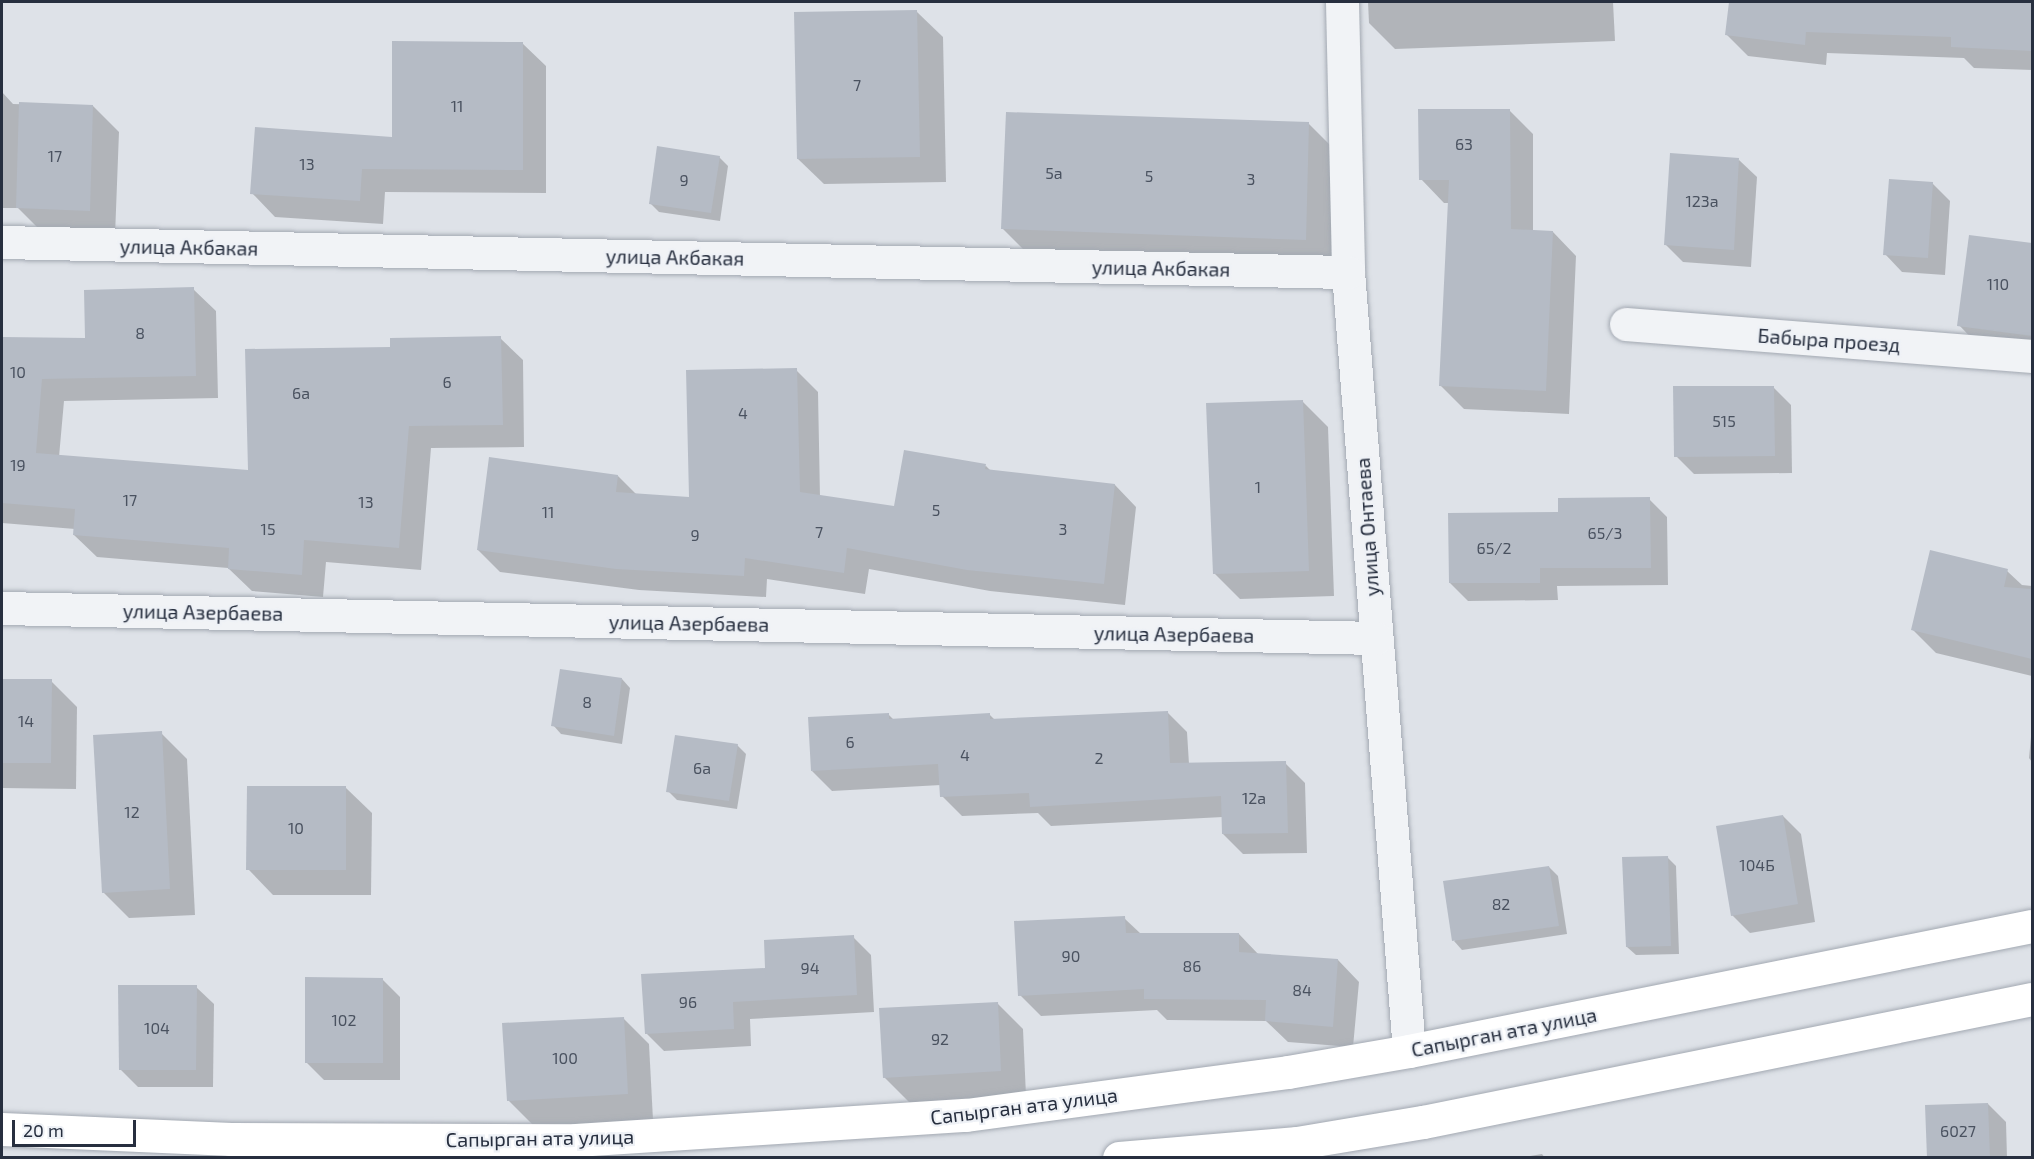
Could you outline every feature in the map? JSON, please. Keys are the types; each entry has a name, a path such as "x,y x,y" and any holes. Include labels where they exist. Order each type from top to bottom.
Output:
{"main road":[{"name":"Сапырган ата улица","path":"2,1129 231,1139 576,1140 966,1115 1288,1072 1410,1051 2032,926"},
{"path":"1119,1158 1296,1150 1423,1122 2032,999"}],"street":[{"name":"улица Онтаева","path":"1341,2 1348,272 1410,1051"},
{"name":"улица Акбакая","path":"2,243 1348,272"},
{"name":"Бабыра проезд","path":"1626,324 2032,356"},
{"name":"улица Азербаева","path":"2,608 1376,638"}],"building":[{"path":"1729,2 2032,2 2032,51 1951,47 1951,37 1806,32 1805,45 1725,35"},
{"path":"917,10 920,157 797,159 794,12"},
{"path":"392,41 523,42 523,170 362,169 360,201 250,194 255,127 392,137"},
{"path":"19,102 93,105 90,211 16,208"},
{"path":"1418,109 1510,109 1511,229 1553,231 1546,391 1439,386 1449,180 1419,180"},
{"path":"1006,112 1309,122 1306,240 1001,229"},
{"path":"657,146 720,156 711,213 649,204"},
{"path":"1670,153 1739,158 1734,250 1664,245"},
{"path":"1889,179 1933,182 1928,258 1883,255"},
{"path":"1969,235 2032,243 2032,336 1957,326"},
{"path":"194,287 196,376 42,379 36,453 248,470 245,349 390,347 390,338 501,336 503,425 409,426 399,548 304,540 302,575 228,569 229,548 73,535 75,509 2,503 2,337 85,338 84,290"},
{"path":"797,368 800,492 894,506 904,450 986,464 985,469 1115,484 1104,584 967,570 847,548 844,573 745,558 744,576 616,569 477,550 489,457 618,475 616,492 689,497 686,370"},
{"path":"1673,386 1774,386 1775,456 1674,457"},
{"path":"1303,400 1309,571 1213,574 1206,403"},
{"path":"1650,497 1651,568 1540,568 1540,583 1449,583 1448,513 1558,512 1558,498"},
{"path":"1930,550 2008,569 2004,587 2032,589 2032,659 1911,630"},
{"path":"560,669 622,678 614,736 551,726"},
{"path":"2,679 52,679 51,763 2,763"},
{"path":"1168,711 1170,763 1286,761 1288,833 1222,834 1221,796 1030,807 1029,793 940,797 938,764 811,771 808,717 889,713 889,719 990,713 990,719"},
{"path":"162,731 170,889 102,893 93,735"},
{"path":"675,735 738,744 729,801 666,792"},
{"path":"247,786 346,786 346,870 246,870"},
{"path":"1783,815 1798,904 1731,916 1716,826"},
{"path":"1668,856 1671,946 1626,947 1622,857"},
{"path":"1549,866 1559,926 1452,941 1443,881"},
{"path":"1125,916 1126,933 1239,933 1239,952 1338,959 1333,1027 1265,1021 1266,1000 1144,999 1144,989 1018,996 1014,921"},
{"path":"854,935 857,995 733,1002 734,1029 645,1034 641,974 765,968 764,940"},
{"path":"305,977 383,978 383,1063 305,1063"},
{"path":"118,985 197,985 196,1070 119,1070"},
{"path":"998,1002 1001,1071 883,1078 879,1008"},
{"path":"624,1017 628,1094 507,1101 502,1023"},
{"path":"1988,1103 1990,1158 1927,1158 1925,1105"}]}
